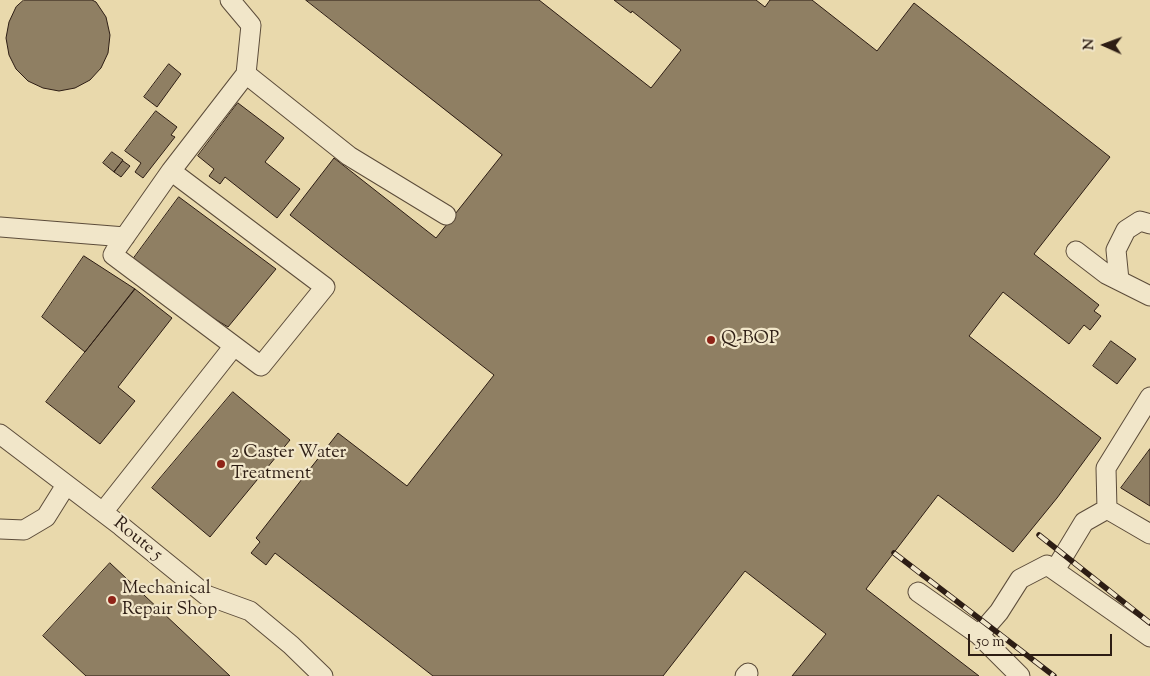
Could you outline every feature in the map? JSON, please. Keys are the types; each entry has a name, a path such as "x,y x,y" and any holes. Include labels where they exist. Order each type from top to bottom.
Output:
{"street":[{"path":"171,171 325,287 261,366 113,255 171,171 246,74 251,25 230,0"},
{"path":"246,74 349,156 446,215"},
{"path":"1120,280 1116,250 1126,230 1140,221 1150,224"},
{"path":"0,227 125,237"},
{"path":"1076,251 1106,274 1150,296"},
{"path":"103,512 234,346"},
{"path":"1107,509 1106,468 1150,397"},
{"name":"Route 5","path":"0,434 103,512 206,595 250,611 291,645 323,676"},
{"path":"0,529 24,530 46,517 66,485"},
{"path":"1107,509 1150,534"},
{"path":"1055,570 1084,522 1107,509"},
{"path":"979,635 999,612 1020,579 1047,565 1150,637"},
{"path":"918,592 979,635 1020,676"}],"building":[{"path":"24,0 92,0 96,2 106,17 110,35 108,53 101,68 90,80 75,88 59,91 43,88 28,81 16,69 9,55 6,38 9,22 16,7"},
{"name":"Q-BOP","path":"306,0 539,0 651,88 681,50 632,11 631,13 614,0 756,0 765,7 770,0 812,0 877,51 914,3 1110,157 1034,254 1099,305 1094,311 1101,316 1090,330 1084,325 1069,344 1003,292 969,336 1101,438 1057,498 1013,552 938,495 866,589 979,676 792,676 826,634 745,571 663,676 433,676 275,553 266,565 251,553 260,542 256,538 338,433 407,486 494,375 290,215 334,158 436,238 502,155"},
{"path":"169,64 181,74 157,107 144,97"},
{"path":"238,103 284,138 265,162 300,189 277,218 225,177 220,184 209,176 214,169 198,156"},
{"path":"156,111 177,127 171,135 175,137 143,178 135,172 141,163 125,151"},
{"path":"112,152 123,160 114,172 103,163"},
{"path":"123,161 130,166 121,177 114,172"},
{"path":"179,197 276,269 228,327 128,266"},
{"path":"84,256 135,289 85,352 42,317"},
{"path":"135,289 172,318 118,387 135,401 100,444 46,402"},
{"path":"1111,341 1136,359 1117,384 1093,366"},
{"name":"2 Caster Water Treatment","path":"233,392 290,440 210,537 152,488"},
{"path":"1150,449 1150,506 1121,488"},
{"name":"Mechanical Repair Shop","path":"110,563 230,676 86,676 43,636"}],"railway":[{"path":"1039,535 1150,623"},
{"path":"894,553 1054,676"}],"place":[{"name":"Q-BOP","path":"711,340"},
{"name":"2 Caster Water Treatment","path":"221,464"},
{"name":"Mechanical Repair Shop","path":"112,600"}]}
